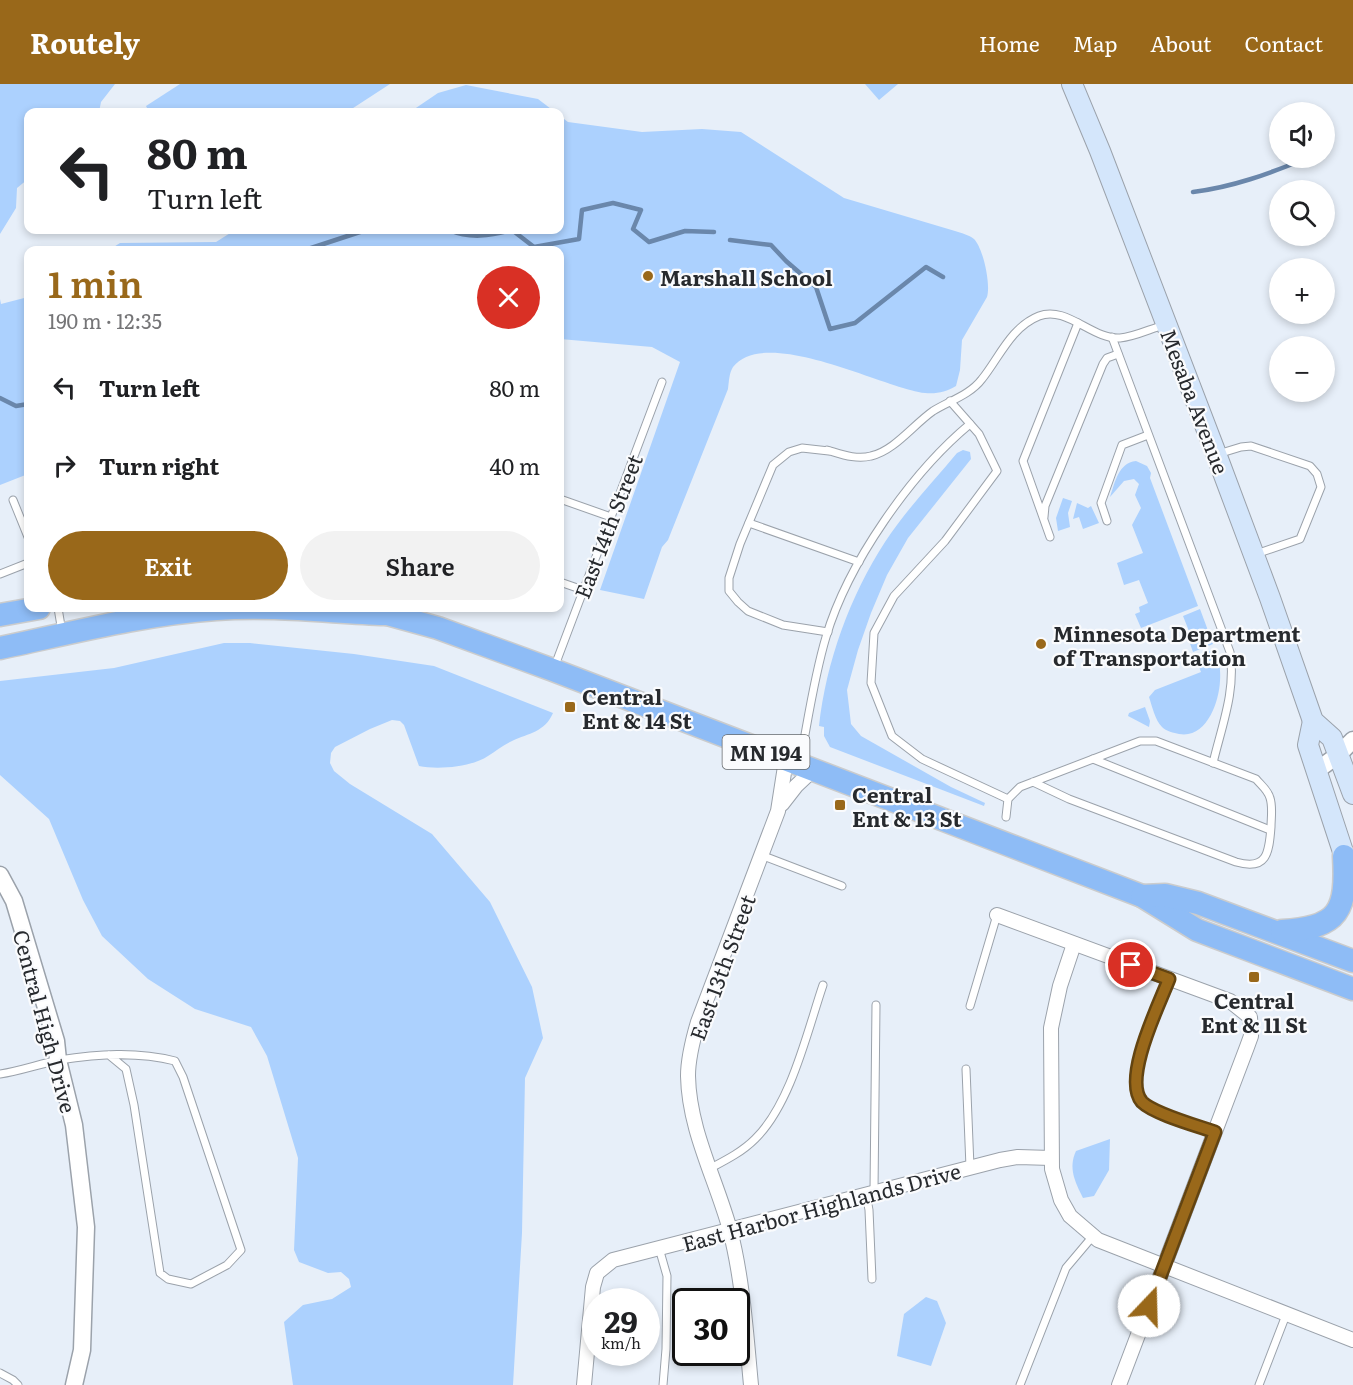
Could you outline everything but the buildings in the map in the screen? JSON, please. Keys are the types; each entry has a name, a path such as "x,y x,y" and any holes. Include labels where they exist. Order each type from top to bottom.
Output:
{"highway":[{"path":"0,615 24,611"},
{"name":"MN 194","path":"0,648 183,612"},
{"name":"MN 194","path":"382,612 438,628 553,670 1142,896 1197,930 1353,989"},
{"path":"1277,932 1317,926 1336,914 1345,892 1344,856"},
{"name":"MN 194","path":"1142,896 1180,897 1353,961"},
{"name":"MN 194","path":"1324,978 1353,1001"}],"main road":[{"name":"Mesaba Avenue","path":"1074,87 1254,555 1313,721 1332,738 1353,794"},
{"name":"Mesaba Avenue","path":"1313,721 1308,745 1353,880"}],"street":[{"path":"1316,771 1353,740"},
{"name":"East 13th Street","path":"751,1385 741,1281 730,1229 692,1114 688,1074 698,1022 778,811 800,765"},
{"name":"East 13th Street","path":"778,811 790,792 800,765"},
{"name":"Central High Drive","path":"0,875 14,901 56,1041 58,1060 74,1125 86,1227 82,1350 74,1385"},
{"path":"997,915 1230,1001 1250,1017 1251,1036 1119,1385"},
{"path":"1074,944 1060,986 1052,1028 1052,1169 1061,1200 1070,1216 1093,1236 1353,1341"},
{"name":"East Harbor Highlands Drive","path":"584,1385 593,1287 597,1273 613,1260 970,1167 1018,1157 1051,1158"}],"lane":[{"path":"828,632 783,625 748,611 729,591 729,578 774,465 789,452 802,448 855,457 869,457 894,446 910,429 982,380 1009,341 1030,319 1042,314 1055,314 1112,337 1120,338 1166,324"},
{"path":"1050,537 1023,460 1078,323"},
{"path":"1112,337 1230,652 1233,669 1230,699 1213,763"},
{"path":"1044,520 1045,506 1103,364 1107,358 1118,354"},
{"name":"East 14th Street","path":"553,670 662,382"},
{"path":"950,401 979,434 997,471 945,541 894,596 874,633 872,683 892,736 922,759 1008,799"},
{"path":"800,765 828,632 859,562 885,519 951,439 970,424"},
{"path":"1107,521 1101,503 1122,445 1148,435"},
{"path":"1216,455 1251,446 1310,466 1319,480 1321,487 1318,498 1300,539 1254,555"},
{"path":"14,500 24,526"},
{"path":"564,500 611,517"},
{"path":"749,523 859,562"},
{"path":"0,574 24,565"},
{"path":"564,583 583,590"},
{"path":"59,612 63,635"},
{"path":"1006,817 1008,799 1020,788 1033,782 1140,741 1156,741 1256,779 1264,787 1272,808 1268,854 1261,862 1248,865 1069,799 1033,782"},
{"path":"1093,759 1270,830"},
{"path":"761,855 842,886"},
{"path":"970,1006 997,915"},
{"path":"1169,979 1146,1038 1137,1069 1135,1088 1142,1102 1156,1111 1215,1132"},
{"path":"709,1169 736,1155 756,1138 780,1108 823,985"},
{"path":"872,1279 869,1209 876,1005"},
{"path":"0,1074 58,1060 109,1054 154,1056 175,1061 183,1077 241,1250 227,1265 191,1284 168,1279 160,1273 128,1078 126,1070 109,1054"},
{"path":"966,1069 970,1167"},
{"path":"1020,1385 1066,1268 1093,1236"},
{"path":"659,1248 667,1276 663,1385"},
{"path":"1259,1385 1286,1315"},
{"path":"0,1373 18,1385"}],"shaded area":[{"path":"0,84 115,84 101,102 100,108 24,108 24,182 17,188 16,208 0,234"},
{"path":"180,84 390,84 353,108 147,108 146,106"},
{"path":"865,84 898,84 879,100"},
{"path":"466,85 538,99 550,108 416,108 438,93"},
{"path":"564,119 568,122 642,132 702,129 741,132 844,198 965,234 974,239 983,258 988,291 987,297 962,340 960,370 956,386 945,391 925,393 906,389 826,362 797,355 771,353 749,356 733,367 728,389 668,540 662,547 644,599 600,590 680,362 652,347 564,339 564,246 115,246 120,243 216,242 229,234 564,234"},
{"path":"24,298 24,476 0,485 0,299 1,304"},
{"path":"963,450 970,452 971,459 908,538 887,575 858,650 847,690 851,724 861,736 951,787 985,803 984,806 830,747 824,736 824,727 819,726 827,678 834,654 851,607 872,563 920,496 957,453"},
{"path":"1136,461 1147,466 1151,473 1150,478 1198,606 1141,628 1135,614 1140,612 1139,607 1148,603 1139,580 1124,585 1117,563 1143,553 1132,525 1141,508 1135,495 1139,484 1134,479 1124,481 1110,497 1121,470"},
{"path":"1063,498 1072,501 1068,513 1070,527 1058,531 1056,518"},
{"path":"1077,503 1088,508 1091,506 1099,523 1083,529 1079,517 1073,519"},
{"path":"1200,609 1213,644 1193,652 1188,638 1191,636 1183,616"},
{"path":"224,643 250,643 354,654 434,666 553,713 541,728 473,763 445,767 419,766 404,725 400,721 392,720 335,747 331,753 330,763 334,771 350,784 432,834 490,902 532,987 543,1038 525,1078 522,1233 513,1385 293,1385 284,1322 303,1305 332,1299 351,1287 349,1279 341,1272 328,1273 299,1262 294,1250 298,1158 267,1056 251,1027 195,1009 148,979 102,936 83,900 49,819 0,775 0,681 114,668"},
{"path":"1215,649 1220,681 1214,709 1204,725 1197,731 1188,734 1170,732 1160,724 1149,697 1155,690 1201,672 1195,657"},
{"path":"1145,707 1150,721 1149,727 1128,716 1129,713"},
{"path":"1110,1139 1109,1170 1094,1196 1083,1198 1075,1181 1073,1169 1076,1151"},
{"path":"926,1297 937,1301 946,1323 931,1366 897,1356 904,1314"}],"waterway":[{"path":"1193,192 1222,187 1283,168"},
{"path":"540,246 579,239 582,210 613,203 641,210 633,229 649,242 685,231 714,232"},
{"path":"317,246 354,234"},
{"path":"461,234 480,236 496,234"},
{"path":"517,234 533,246"},
{"path":"730,240 771,245 816,287 830,329 855,323 926,267 943,277"},
{"path":"0,398 16,406 24,405"}],"place":[{"name":"Marshall School","path":"648,276"},
{"name":"Minnesota Department of Transportation","path":"1041,644"},
{"name":"Central Ent & 14 St","path":"570,707"},
{"name":"Central Ent & 13 St","path":"840,805"},
{"name":"Central Ent & 11 St","path":"1254,977"}],"route":[{"path":"1131,965 1169,979 1140,1057 1135,1079 1138,1095 1142,1102 1156,1111 1215,1132 1149,1306"}]}
